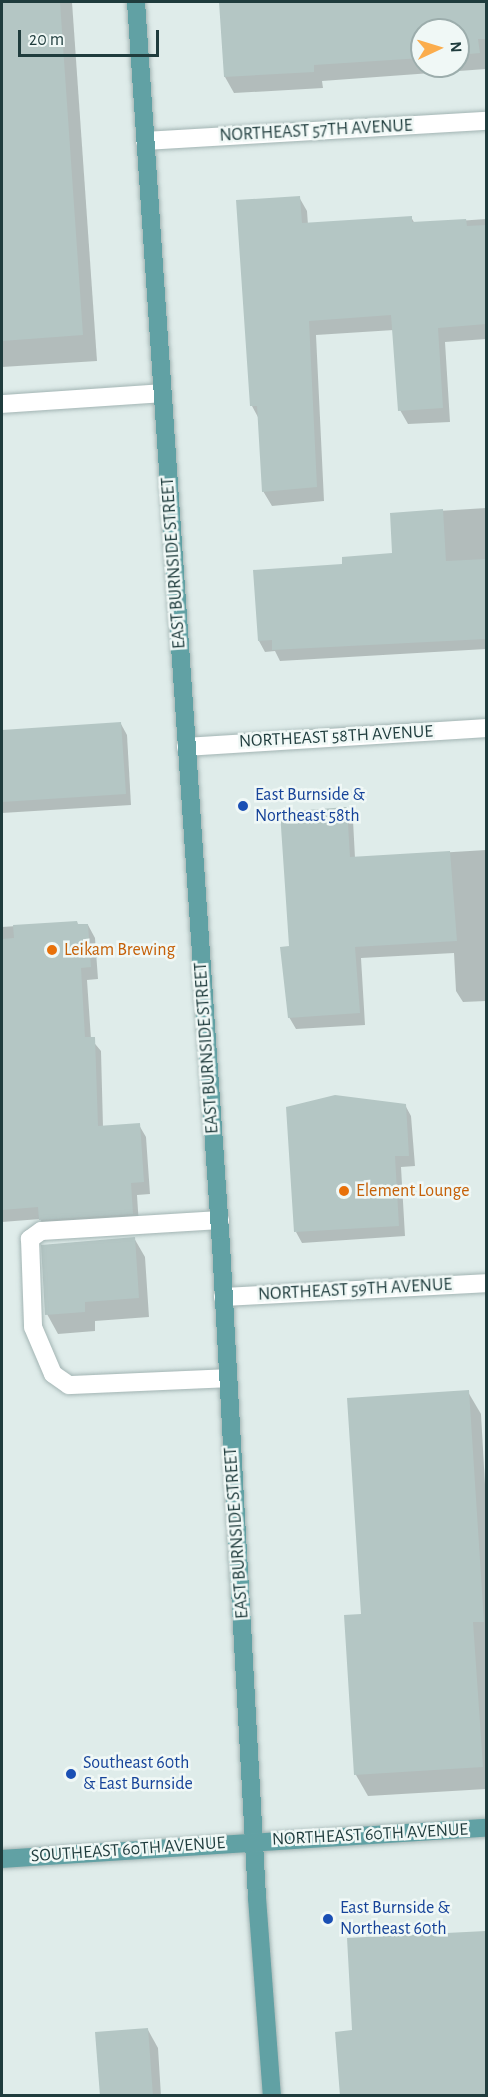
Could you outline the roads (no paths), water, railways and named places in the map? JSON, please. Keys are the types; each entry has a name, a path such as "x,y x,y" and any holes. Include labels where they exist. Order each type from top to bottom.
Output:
{"main road":[{"name":"EAST BURNSIDE STREET","path":"136,2 220,1220 255,1842 272,2096"},
{"name":"NORTHEAST 60TH AVENUE","path":"255,1842 486,1828"},
{"name":"SOUTHEAST 60TH AVENUE","path":"2,1859 255,1842"}],"street":[{"name":"NORTHEAST 57TH AVENUE","path":"145,141 486,120"},
{"path":"2,404 163,393"},
{"name":"NORTHEAST 58TH AVENUE","path":"186,747 486,728"},
{"path":"220,1220 41,1231 30,1239 33,1327 53,1374 69,1385 228,1378"},
{"name":"NORTHEAST 59TH AVENUE","path":"224,1297 486,1283"}],"place":[{"name":"East Burnside & Northeast 58th","path":"243,806"},
{"name":"Leikam Brewing","path":"52,950"},
{"name":"Element Lounge","path":"344,1191"},
{"name":"Southeast 60th & East Burnside","path":"71,1774"},
{"name":"East Burnside & Northeast 60th","path":"328,1919"}]}
